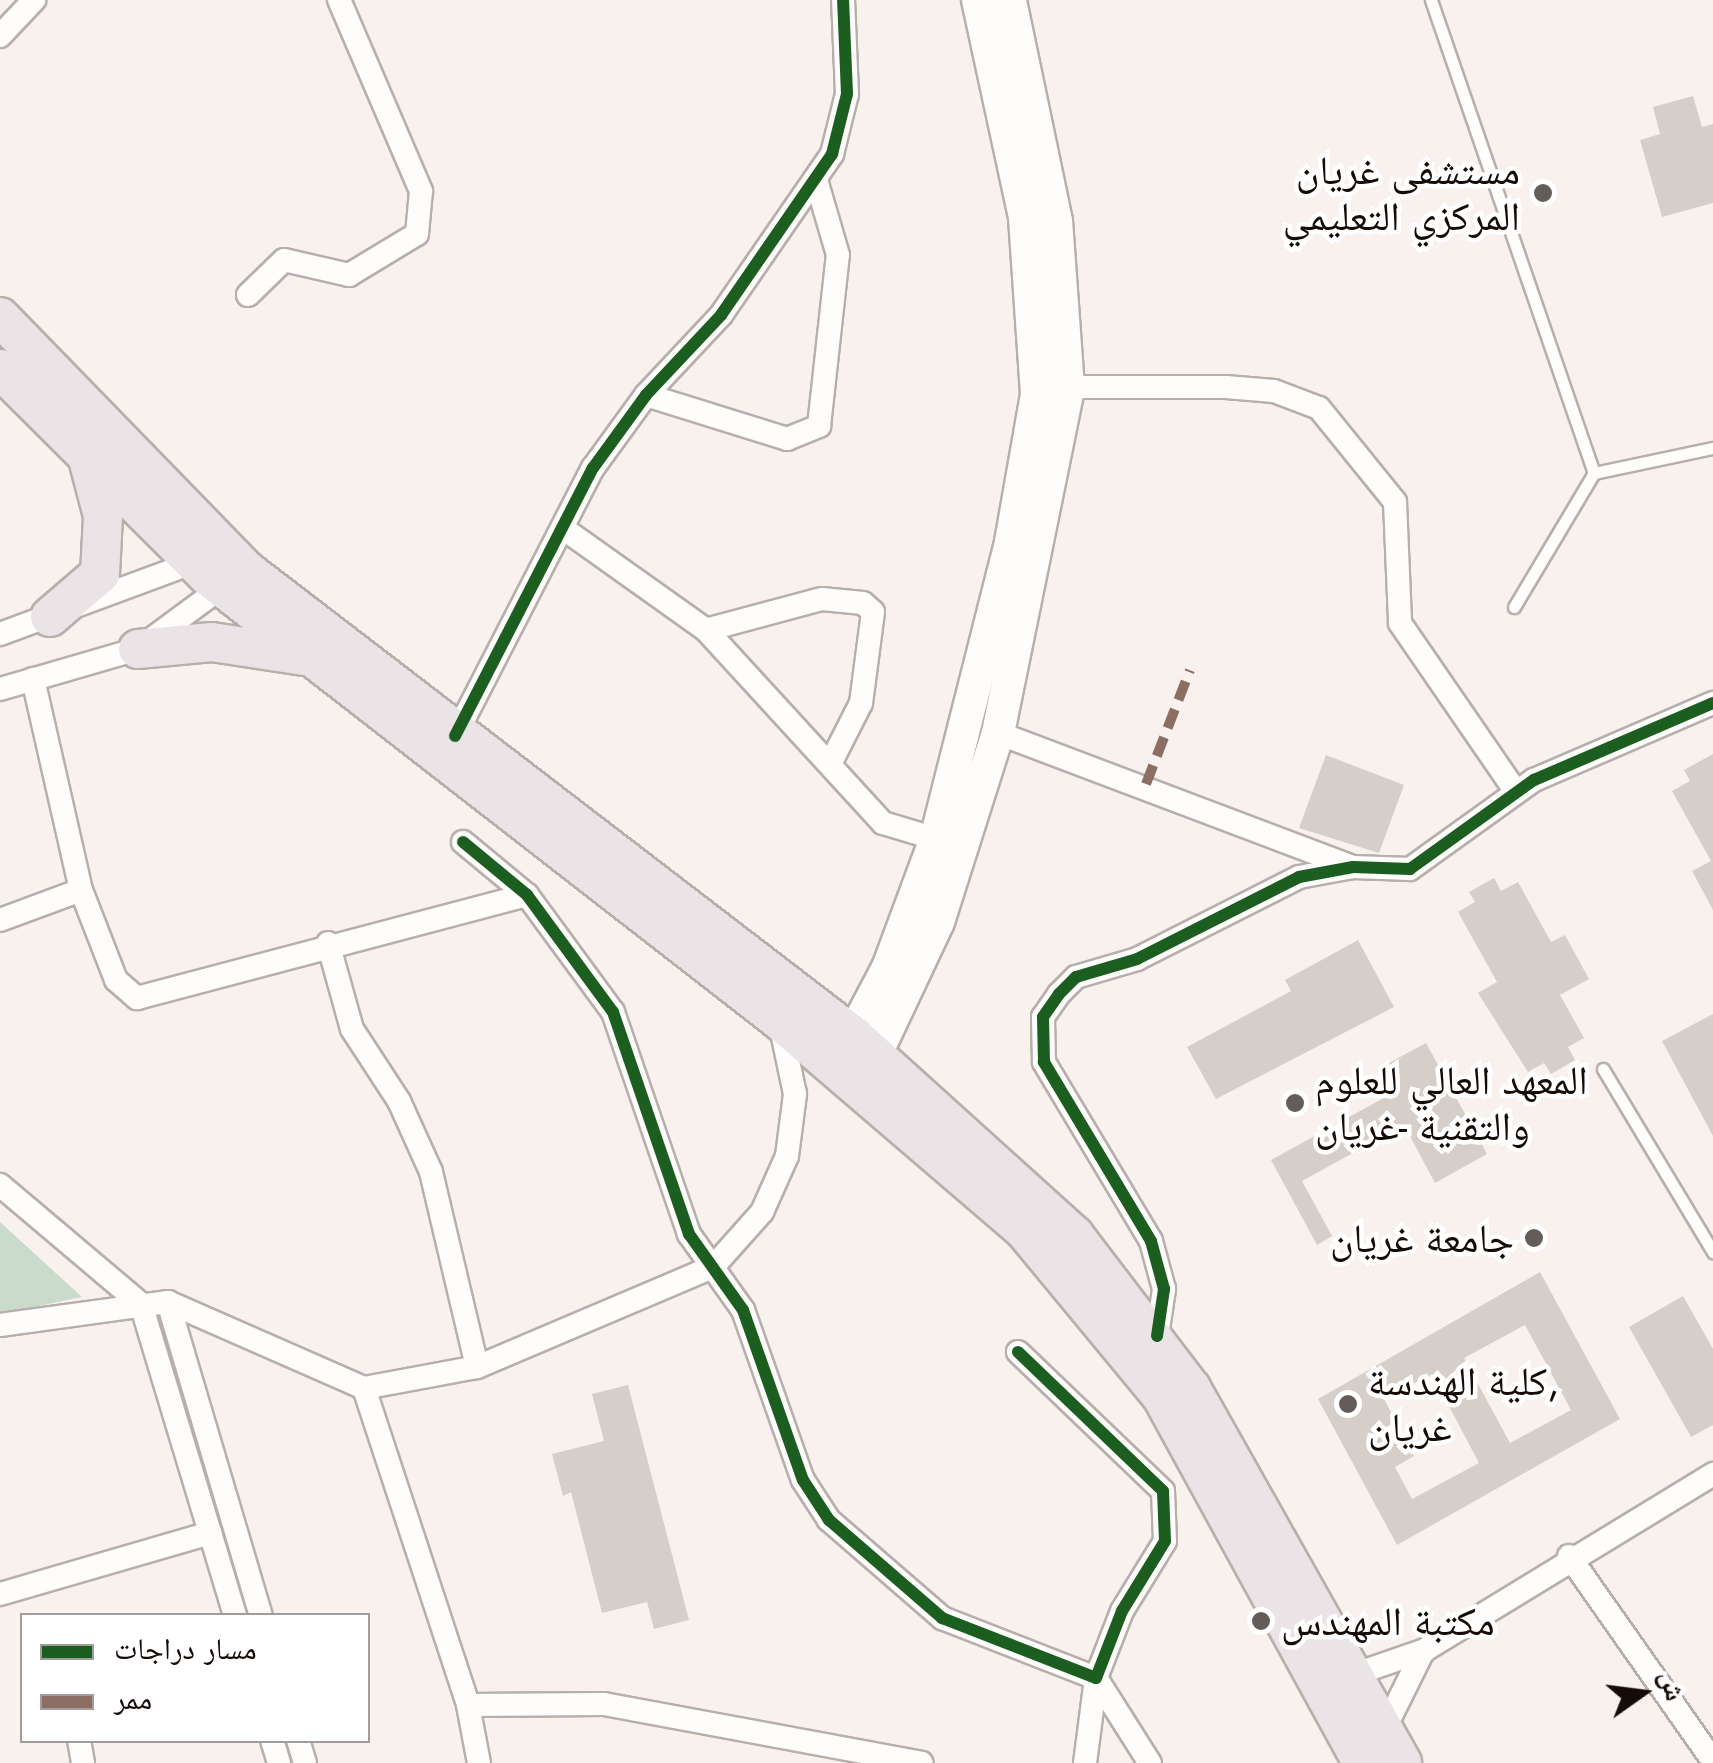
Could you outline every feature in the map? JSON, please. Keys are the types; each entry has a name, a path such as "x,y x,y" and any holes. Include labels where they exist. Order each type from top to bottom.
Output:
{"main road":[{"path":"856,1062 936,840 1052,387 1025,217 978,0"},
{"path":"856,1062 938,922 998,733 1052,387 1056,222 1010,0"},
{"path":"0,317 304,656 779,1020 856,1062 1024,1230 1120,1338 1337,1680 1384,1730 1402,1763"},
{"path":"0,369 88,457 221,567 455,736 856,1062 1063,1223 1157,1336 1337,1680 1362,1763"},
{"path":"50,617 100,574 102,516 88,457"},
{"path":"138,648 212,642 304,656"}],"street":[{"path":"0,36 34,0"},
{"path":"248,295 284,260 349,275 418,234 420,192 339,0"},
{"path":"455,736 593,468 646,394 721,315 816,180 842,131 843,0"},
{"path":"646,394 787,439 819,426 838,255 816,180"},
{"path":"1052,387 1226,387 1274,392 1319,408 1394,502 1400,624 1516,792"},
{"path":"564,529 706,630 884,824 936,840"},
{"path":"0,634 221,567"},
{"path":"0,688 138,648 221,567"},
{"path":"706,630 822,599 863,603 873,612 862,703 830,764"},
{"path":"33,679 82,890 116,980 138,998 328,943 528,895"},
{"path":"1157,1336 1164,1289 1151,1241 1044,1062 1043,1017 1076,977 1137,960 1300,877 1352,866 1410,869 1516,792 1713,703"},
{"path":"998,733 1352,866"},
{"path":"463,842 528,895 613,1012 688,1234 743,1310 803,1480 829,1520 942,1618 1096,1678 1150,1763"},
{"path":"0,920 82,890"},
{"path":"328,943 352,1029 399,1101 431,1172 477,1367"},
{"path":"0,1326 168,1302 364,1388 477,1367 713,1268 762,1212 787,1156 795,1094 779,1020"},
{"path":"0,1186 141,1304 234,1613"},
{"path":"168,1302 260,1613"},
{"path":"1018,1352 1163,1491 1166,1541 1122,1611 1096,1678 1085,1763"},
{"path":"364,1388 468,1705 479,1763"},
{"path":"1337,1680 1425,1650 1568,1556 1713,1474"},
{"path":"0,1594 210,1533"},
{"path":"1568,1556 1713,1761"},
{"path":"1384,1730 1398,1688 1425,1650"},
{"path":"468,1705 604,1704 922,1763"}],"lane":[{"path":"1431,0 1594,473"},
{"path":"1514,608 1594,473 1713,448"},
{"path":"1603,1069 1713,1252"}],"green space":[{"path":"0,1222 82,1297 0,1314"}],"building":[{"path":"1693,96 1702,127 1713,124 1713,203 1662,217 1640,140 1660,134 1653,107"},
{"path":"1713,754 1713,910 1692,871 1711,861 1672,791 1690,781 1684,770"},
{"path":"1326,755 1404,785 1379,853 1299,828"},
{"path":"1494,878 1501,891 1518,882 1551,942 1565,935 1589,979 1560,995 1584,1038 1568,1047 1575,1060 1551,1074 1544,1063 1528,1072 1478,993 1497,982 1458,912 1475,902 1469,892"},
{"path":"1358,940 1394,1007 1216,1099 1187,1047 1291,991 1285,980"},
{"path":"1713,1014 1713,1136 1662,1041"},
{"path":"1426,1043 1487,1154 1435,1183 1404,1125 1302,1181 1332,1236 1317,1245 1271,1160 1400,1089 1387,1064"},
{"name":"كلية الهندسة, غريان","path":"1540,1272 1620,1419 1397,1545 1318,1399","holes":["1525,1325 1571,1410 1510,1443 1464,1358","1432,1374 1479,1463 1412,1499 1395,1467 1414,1456 1384,1399"]},
{"path":"1683,1296 1713,1349 1713,1425 1691,1437 1629,1327"},
{"path":"628,1385 689,1620 654,1629 647,1602 602,1613 571,1492 563,1496 552,1454 604,1441 592,1394"}],"marked path":[{"path":"1146,784 1190,670"}],"cycle path":[{"path":"455,736 593,468 646,395 721,315 832,154 847,94 843,0"},
{"path":"1157,1336 1164,1289 1151,1241 1044,1062 1043,1017 1059,994 1076,977 1137,959 1299,877 1353,867 1410,869 1534,780 1713,703"},
{"path":"463,842 527,895 613,1012 689,1234 743,1310 803,1480 829,1520 942,1618 1096,1678 1122,1611 1165,1541 1163,1491 1018,1352"}],"place":[{"name":"مستشفى غريان المركزي التعليمي","path":"1543,193"},
{"name":"المعهد العالي للعلوم والتقنية -غريان","path":"1295,1103"},
{"name":"جامعة غريان","path":"1534,1238"},
{"name":"كلية الهندسة, غريان","path":"1348,1404"},
{"name":"مكتبة المهندس","path":"1261,1621"}]}
